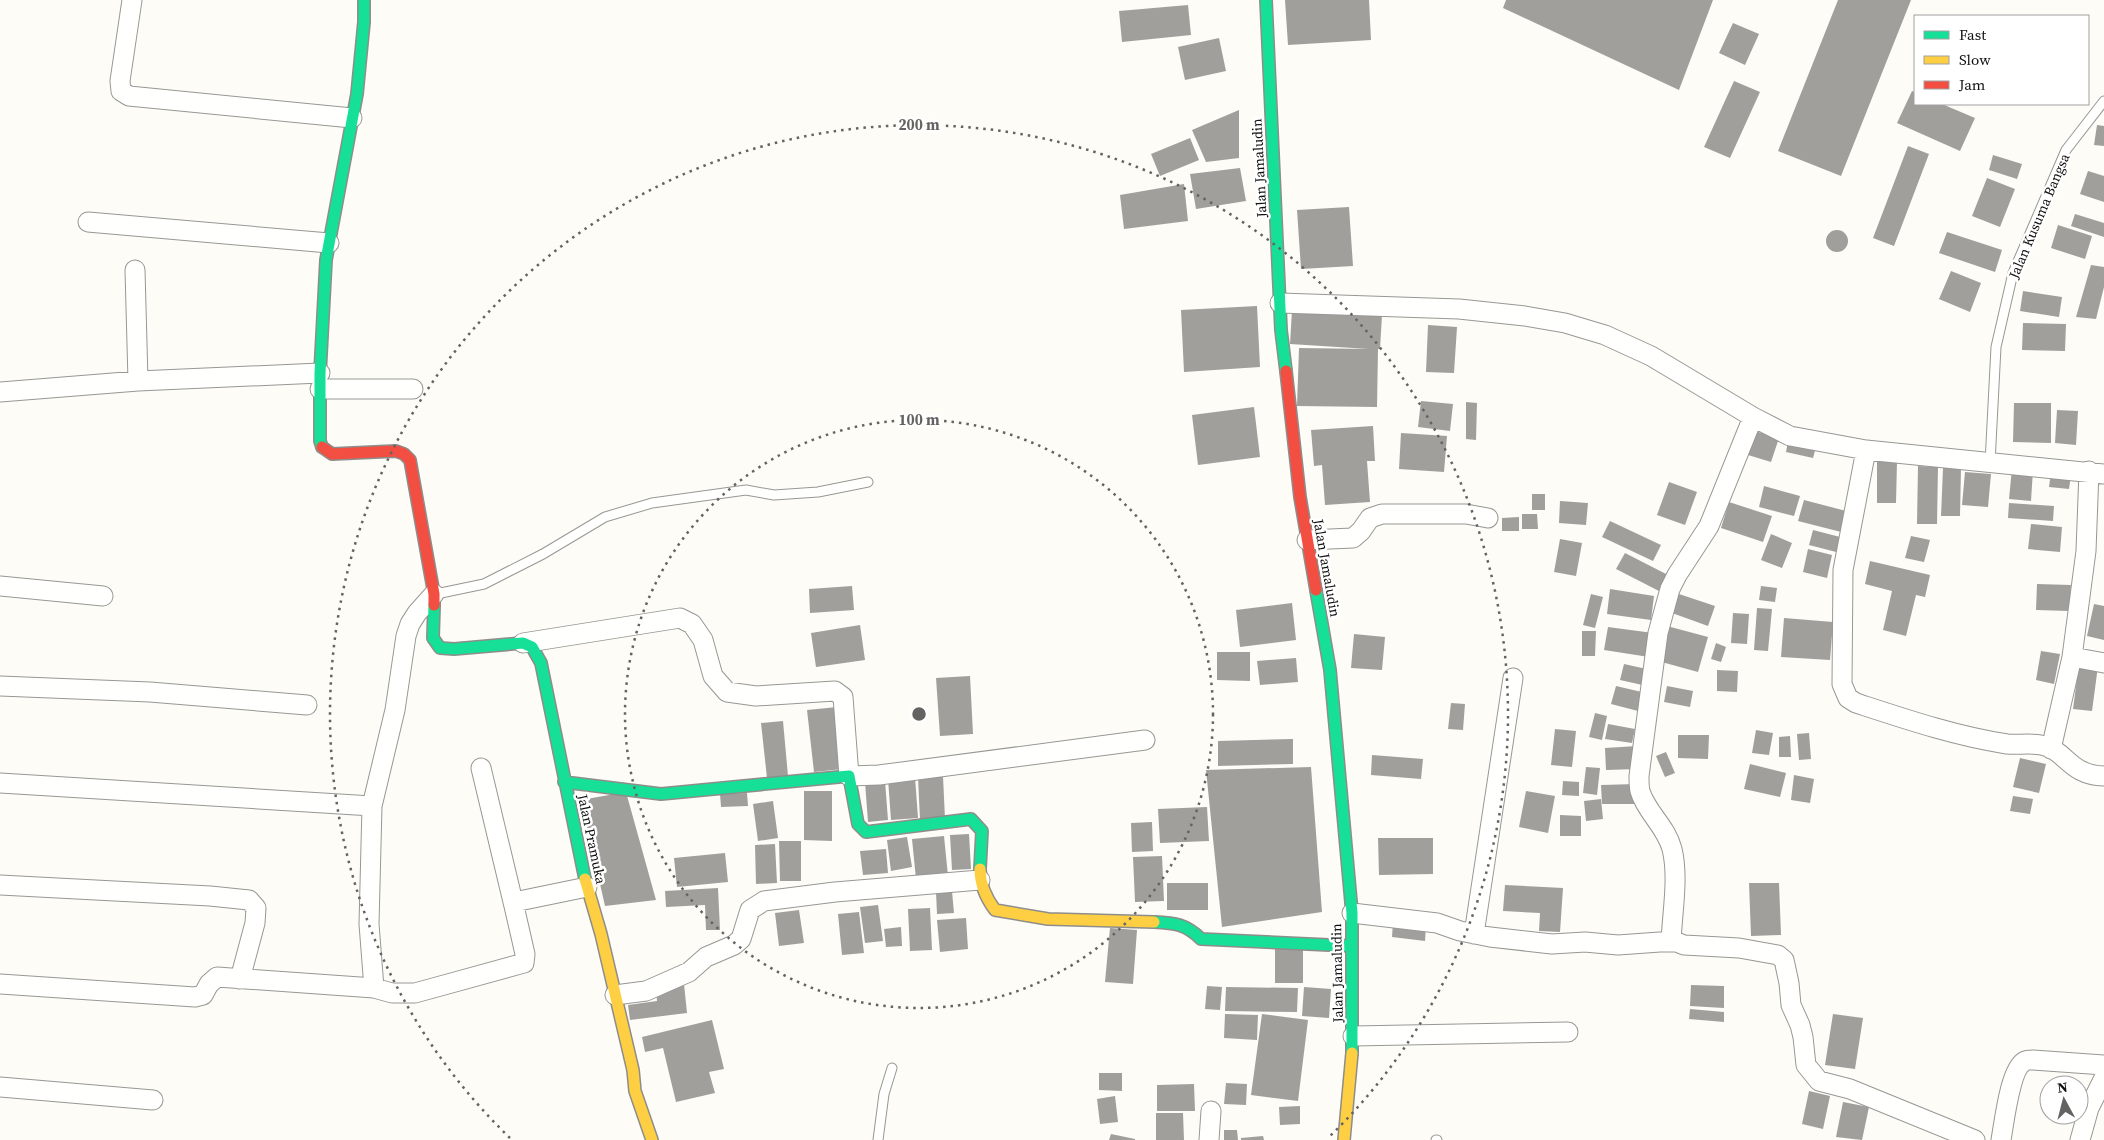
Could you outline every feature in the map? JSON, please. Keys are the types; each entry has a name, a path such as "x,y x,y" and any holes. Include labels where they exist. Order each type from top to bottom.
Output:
{"street":[{"path":"132,0 120,82 121,91 129,96 352,118"},
{"path":"364,0 360,58 352,118 326,260 320,381 320,441 323,449 332,454 396,451 404,454 410,460 434,594 433,638 440,648 454,649 523,643 680,618 692,624 703,640 713,676 727,692 756,696 834,691 843,698 849,776 858,824 866,832 971,819 982,831 980,880 989,902 995,910 1048,919 1175,923 1191,929 1201,939 1351,946"},
{"name":"Jalan Jamaludin","path":"1266,0 1280,303 1285,370 1307,540 1330,670 1352,914 1353,1036 1344,1140"},
{"path":"88,222 328,243"},
{"path":"135,270 138,381"},
{"path":"1280,303 1459,309 1525,316 1565,323 1605,335 1651,356 1754,418 1790,436 1866,450 2096,472 2072,657 2051,748"},
{"path":"0,392 138,381 320,381 413,389"},
{"path":"1671,942 1674,875 1672,850 1664,829 1640,791 1639,776 1658,633 1670,589 1676,575 1709,526 1754,418"},
{"path":"1866,450 1843,570 1842,684 1848,698 1856,703 1955,734 2008,744 2040,745 2051,748 2076,769 2086,774 2104,776"},
{"path":"1307,540 1353,538 1361,531 1370,518 1382,514 1466,514 1488,518"},
{"path":"0,586 103,596"},
{"path":"374,988 369,924 372,806 395,710 406,636 410,624 417,613 434,594"},
{"name":"Jalan Pramuka","path":"523,643 532,648 540,663 587,887 601,934 633,1070 635,1091 652,1140"},
{"path":"2072,657 2104,663"},
{"path":"1474,934 1513,678"},
{"path":"0,686 150,692 307,705"},
{"path":"564,782 662,794 723,787 898,773 1146,740"},
{"path":"0,984 195,996 203,995 209,984 217,977 374,988 392,993 415,993 524,963 525,954 481,768"},
{"path":"0,783 372,806"},
{"path":"615,995 646,991 689,972 706,957 734,945 741,939 750,910 764,901 835,892 980,880"},
{"path":"0,885 210,896 249,900 256,908 255,922 240,978"},
{"path":"514,906 519,900 587,887"},
{"path":"1352,914 1436,923 1474,934 1552,944 1585,942 1618,945 1674,941 1684,945 1739,948 1778,955 1784,960 1791,1005 1803,1037 1806,1065 1819,1081 1850,1089 1975,1140"},
{"path":"1353,1036 1568,1032"},
{"path":"2001,1140 2013,1081 2018,1068 2025,1061 2104,1065"},
{"path":"2080,1140 2089,1108 2104,1078"},
{"path":"0,1087 153,1100"},
{"path":"1209,1140 1211,1111"}],"lane":[{"name":"Jalan Kusuma Bangsa","path":"1990,463 1996,347 2013,273 2066,150 2104,101"},
{"path":"434,594 484,584 543,554 605,517 652,503 746,490 774,495 818,492 868,482"},
{"path":"878,1140 884,1094 892,1068"}],"building":[{"path":"1285,0 1369,0 1371,40 1288,45"},
{"path":"1506,0 1713,0 1679,90 1503,8"},
{"path":"1838,0 1911,0 1841,176 1778,151"},
{"path":"1188,5 1191,35 1122,42 1119,11"},
{"path":"1733,23 1759,34 1745,65 1719,53"},
{"path":"1219,38 1226,71 1185,80 1178,47"},
{"path":"1734,81 1760,92 1730,158 1704,147"},
{"path":"1912,91 1914,92 1914,105 1944,105 1975,118 1960,151 1897,123"},
{"path":"1239,110 1239,158 1206,162 1192,130"},
{"path":"2097,125 2104,126 2104,146 2094,145"},
{"path":"1190,138 1199,160 1160,176 1151,154"},
{"path":"1908,146 1929,154 1894,246 1873,238"},
{"path":"1993,155 2022,164 2017,179 1989,170"},
{"path":"1240,168 1246,201 1196,209 1190,174"},
{"path":"2088,171 2104,176 2104,202 2080,194"},
{"path":"1987,178 2015,189 2000,227 1972,216"},
{"path":"1184,184 1188,221 1124,229 1120,195"},
{"path":"1349,207 1353,266 1301,269 1297,210"},
{"path":"2075,214 2104,223 2104,237 2071,226"},
{"path":"2058,225 2092,236 2085,259 2051,248"},
{"path":"1837,230 1845,233 1848,241 1845,249 1837,252 1829,249 1826,241 1829,233"},
{"path":"1947,232 2002,250 1995,272 1939,253"},
{"path":"2091,265 2104,267 2104,287 2096,319 2076,317"},
{"path":"1951,271 1981,283 1970,312 1939,299"},
{"path":"2023,291 2062,297 2059,317 2020,311"},
{"path":"1257,306 1260,367 1184,372 1181,310"},
{"path":"1292,310 1382,315 1380,349 1378,349 1377,407 1297,406 1299,348 1369,349 1290,344"},
{"path":"2023,323 2066,324 2065,351 2022,350"},
{"path":"1428,325 1457,327 1454,373 1426,372"},
{"path":"1421,401 1453,404 1450,431 1418,427"},
{"path":"1466,402 1477,403 1476,440 1466,439"},
{"path":"2014,403 2051,403 2051,443 2013,442"},
{"path":"1254,407 1260,457 1198,465 1192,415"},
{"path":"2057,410 2078,411 2076,445 2055,443"},
{"path":"1373,426 1375,461 1367,461 1370,502 1325,505 1322,465 1314,466 1311,430"},
{"path":"1755,431 1779,438 1771,462 1748,455"},
{"path":"1401,433 1447,436 1444,472 1399,469"},
{"path":"1788,441 1816,447 1813,458 1786,452"},
{"path":"1877,462 1897,462 1896,503 1877,503"},
{"path":"1918,466 1938,467 1937,524 1917,524"},
{"path":"1943,468 1961,468 1960,516 1941,516"},
{"path":"2012,468 2033,470 2031,501 2009,499"},
{"path":"1965,472 1991,474 1988,507 1962,505"},
{"path":"2051,472 2071,475 2069,489 2049,487"},
{"path":"1669,482 1697,492 1685,525 1657,515"},
{"path":"1764,486 1800,496 1794,516 1759,507"},
{"path":"1532,494 1545,494 1545,510 1532,510"},
{"path":"1804,500 1850,512 1845,533 1798,521"},
{"path":"1560,501 1588,503 1586,525 1559,523"},
{"path":"1729,502 1772,516 1763,542 1721,528"},
{"path":"2009,503 2054,506 2053,521 2008,518"},
{"path":"1522,514 1537,514 1538,529 1522,529"},
{"path":"1519,517 1519,531 1502,531 1502,518"},
{"path":"1610,521 1661,545 1653,561 1602,537"},
{"path":"2031,524 2062,527 2060,552 2028,549"},
{"path":"1813,530 1844,538 1840,553 1809,545"},
{"path":"1771,534 1792,543 1782,568 1761,560"},
{"path":"1911,536 1930,540 1924,562 1905,558"},
{"path":"1560,539 1582,543 1576,576 1554,572"},
{"path":"1808,549 1832,555 1827,578 1803,572"},
{"path":"1625,553 1668,575 1659,591 1616,569"},
{"path":"1870,561 1930,575 1925,597 1916,595 1906,636 1883,630 1892,591 1865,584"},
{"path":"2037,584 2071,585 2069,611 2036,610"},
{"path":"852,586 854,610 810,613 809,589"},
{"path":"1761,586 1777,588 1775,602 1759,600"},
{"path":"1610,589 1654,596 1651,620 1607,614"},
{"path":"1591,594 1603,597 1595,628 1583,625"},
{"path":"1679,594 1715,606 1708,626 1672,613"},
{"path":"1292,603 1296,640 1240,647 1236,610"},
{"path":"2094,604 2104,606 2104,640 2087,636"},
{"path":"1757,608 1772,609 1768,651 1754,650"},
{"path":"1733,613 1749,614 1747,644 1731,643"},
{"path":"1784,618 1833,622 1830,660 1781,657"},
{"path":"860,625 865,660 816,667 811,633"},
{"path":"1667,626 1708,637 1698,672 1658,661"},
{"path":"1608,627 1653,633 1649,657 1604,650"},
{"path":"1582,631 1596,631 1595,656 1582,656"},
{"path":"1354,634 1385,637 1382,670 1351,668"},
{"path":"1716,643 1726,647 1721,662 1711,659"},
{"path":"2041,651 2060,654 2054,684 2036,680"},
{"path":"1217,652 1250,652 1250,681 1217,680"},
{"path":"1296,658 1298,682 1260,685 1257,661"},
{"path":"1624,664 1651,670 1647,686 1620,680"},
{"path":"2079,664 2098,666 2092,711 2073,709"},
{"path":"1717,670 1738,671 1737,692 1717,691"},
{"path":"970,676 973,734 940,736 936,678"},
{"path":"1616,686 1646,693 1642,712 1611,704"},
{"path":"1667,686 1693,691 1690,707 1664,702"},
{"path":"1451,703 1465,704 1463,730 1448,729"},
{"path":"837,707 843,769 814,772 807,710"},
{"path":"1595,713 1607,716 1602,740 1589,737"},
{"path":"783,721 788,776 767,778 761,723"},
{"path":"1608,724 1635,729 1632,743 1605,739"},
{"path":"1555,729 1576,731 1572,767 1551,765"},
{"path":"1756,730 1773,733 1769,755 1752,753"},
{"path":"1809,733 1811,759 1799,760 1797,734"},
{"path":"1678,735 1709,735 1708,759 1678,758"},
{"path":"1790,736 1791,757 1779,757 1779,737"},
{"path":"1293,739 1293,764 1218,766 1218,741"},
{"path":"1637,746 1638,769 1606,770 1605,748"},
{"path":"1666,752 1675,773 1665,777 1656,756"},
{"path":"1372,755 1423,759 1421,779 1371,775"},
{"path":"2020,758 2046,764 2039,793 2013,787"},
{"path":"1750,764 1786,773 1780,797 1744,789"},
{"path":"1311,767 1322,912 1222,927 1206,770"},
{"path":"1586,767 1600,768 1597,795 1583,793"},
{"path":"1794,775 1814,779 1810,803 1791,800"},
{"path":"943,776 945,819 920,820 918,777"},
{"path":"915,777 918,818 891,820 888,779"},
{"path":"885,781 888,820 868,822 865,782"},
{"path":"1563,781 1579,782 1579,796 1562,795"},
{"path":"1636,784 1636,804 1602,804 1601,785"},
{"path":"804,791 832,791 832,841 804,840"},
{"path":"1526,791 1555,796 1548,833 1519,827"},
{"path":"626,792 656,900 605,906 581,800"},
{"path":"747,793 748,806 721,807 720,794"},
{"path":"2013,796 2033,799 2030,814 2010,811"},
{"path":"1601,799 1603,819 1586,821 1584,801"},
{"path":"773,801 778,838 758,841 753,804"},
{"path":"1207,807 1209,841 1160,843 1158,809"},
{"path":"1560,815 1581,816 1581,836 1560,836"},
{"path":"1152,822 1153,851 1132,852 1131,823"},
{"path":"969,834 971,869 952,870 950,835"},
{"path":"944,836 948,876 916,879 912,839"},
{"path":"907,837 912,867 891,871 887,840"},
{"path":"1378,838 1433,838 1433,874 1379,875"},
{"path":"779,841 801,841 801,881 780,881"},
{"path":"775,844 777,883 756,884 755,845"},
{"path":"886,849 888,873 863,875 860,851"},
{"path":"725,853 728,882 677,887 674,858"},
{"path":"1162,856 1164,901 1135,902 1133,857"},
{"path":"1167,883 1208,883 1208,910 1167,910"},
{"path":"1749,883 1779,883 1781,935 1751,936"},
{"path":"1505,885 1563,888 1560,932 1539,931 1540,913 1503,911"},
{"path":"718,888 720,930 706,930 705,905 666,907 665,891"},
{"path":"952,891 954,913 937,914 936,892"},
{"path":"878,905 883,941 865,943 860,907"},
{"path":"930,908 932,950 910,951 908,909"},
{"path":"799,910 804,943 779,946 775,913"},
{"path":"859,912 864,953 842,955 838,914"},
{"path":"966,918 968,949 940,952 937,920"},
{"path":"1393,922 1426,925 1425,941 1392,937"},
{"path":"901,927 902,946 886,947 884,929"},
{"path":"1110,928 1137,930 1133,984 1105,982"},
{"path":"1275,947 1303,947 1303,983 1275,983"},
{"path":"684,984 687,1013 630,1020 628,1005 657,1001 656,987"},
{"path":"1691,985 1724,986 1724,1008 1690,1006"},
{"path":"1207,986 1222,987 1220,1010 1205,1009"},
{"path":"1226,987 1298,988 1297,1012 1225,1011"},
{"path":"1304,987 1331,989 1329,1018 1302,1016"},
{"path":"1690,1009 1724,1012 1724,1022 1689,1019"},
{"path":"1225,1014 1258,1015 1257,1040 1224,1038"},
{"path":"1262,1014 1308,1020 1298,1101 1251,1095"},
{"path":"1833,1014 1863,1018 1855,1069 1825,1065"},
{"path":"712,1020 724,1069 709,1072 715,1093 676,1102 663,1048 645,1052 642,1037"},
{"path":"1099,1073 1122,1073 1122,1091 1099,1090"},
{"path":"1226,1083 1247,1084 1246,1105 1224,1104"},
{"path":"1194,1084 1195,1111 1157,1111 1157,1085"},
{"path":"1809,1091 1830,1096 1823,1129 1802,1124"},
{"path":"1115,1096 1118,1122 1100,1124 1097,1099"},
{"path":"1843,1102 1869,1107 1862,1140 1836,1137"},
{"path":"1300,1106 1300,1124 1280,1125 1279,1107"},
{"path":"1156,1113 1183,1113 1184,1140 1156,1140"},
{"path":"1224,1130 1237,1130 1238,1140 1224,1140"},
{"path":"1111,1134 1135,1139 1135,1140 1109,1140"},
{"path":"1263,1136 1264,1140 1241,1140 1241,1138"}],"traffic: fast":[{"path":"322,447 320,441 320,373 326,260 357,94 364,22 364,0"},
{"path":"1266,0 1281,330 1286,371"},
{"path":"1316,590 1330,670 1352,913 1352,1053"},
{"path":"434,605 433,638 440,648 454,649 523,643 532,647 541,663 585,879"},
{"path":"564,782 661,794 849,776 858,824 866,832 971,819 982,831 980,869"},
{"path":"1154,922 1180,925 1201,939 1351,946"}],"traffic: slow":[{"path":"980,869 984,891 995,910 1048,919 1154,922"},
{"path":"585,879 601,934 633,1070 635,1091 652,1140"},
{"path":"1344,1140 1352,1053"}],"traffic: jam":[{"path":"1286,371 1300,497 1316,590"},
{"path":"322,447 332,454 396,451 404,454 410,460 434,594 434,605"}]}
